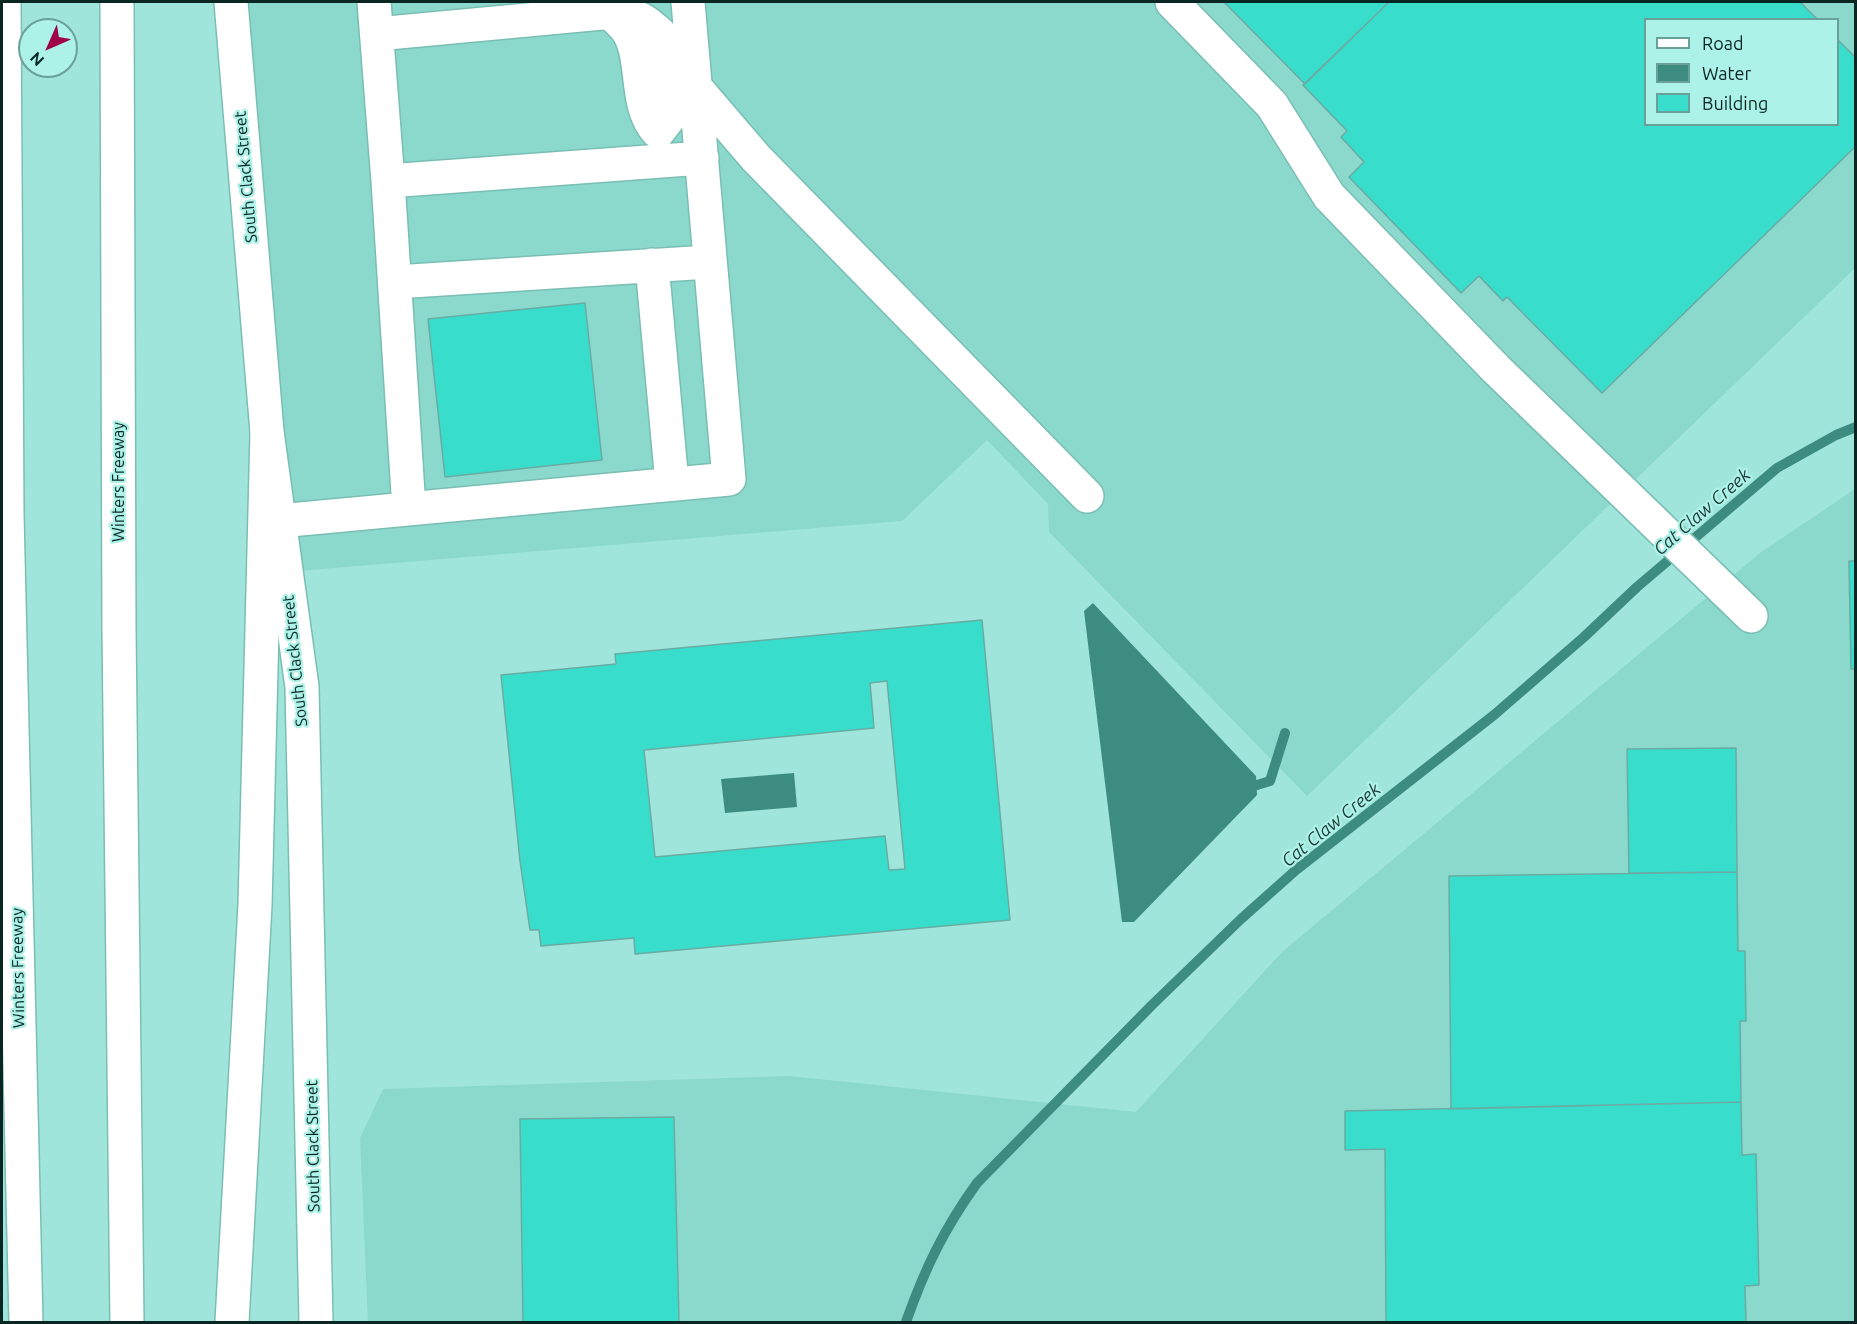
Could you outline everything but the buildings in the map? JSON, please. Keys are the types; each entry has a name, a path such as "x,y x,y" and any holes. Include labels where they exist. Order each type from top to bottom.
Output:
{"main road":[{"name":"Winters Freeway","path":"3,2 7,514 26,1323"},
{"name":"Winters Freeway","path":"117,2 119,629 127,1323"},
{"name":"South Clack Street","path":"231,2 267,432 302,687 316,1323"},
{"path":"374,2 409,508"},
{"path":"279,521 729,479 688,2"},
{"path":"1172,2 1272,105 1329,196 1496,369 1743,609"},
{"path":"377,34 602,13 631,15 645,20 660,34 668,119 660,147"},
{"path":"696,88 756,158 1087,496"},
{"path":"388,181 660,147 702,158"},
{"path":"395,282 709,262"},
{"path":"652,266 672,483"},
{"path":"232,1323 255,905 267,432"}],"shaded area":[{"path":"246,2 1855,2 1855,268 1307,796 1049,532 1048,504 987,440 902,521 297,571 256,165"},
{"path":"1855,489 1855,1322 368,1322 360,1138 383,1089 789,1076 1136,1112 1282,952 1760,553"}],"water":[{"path":"1093,603 1256,776 1257,795 1134,922 1122,922 1084,611"},
{"path":"794,773 797,807 725,813 721,779"}],"waterway":[{"name":"Cat Claw Creek","path":"906,1322 936,1250 977,1183 1152,1005 1241,919 1296,870 1494,715 1584,637 1637,587 1777,468 1836,435 1856,427"},
{"path":"1244,789 1270,781 1285,733"}]}
